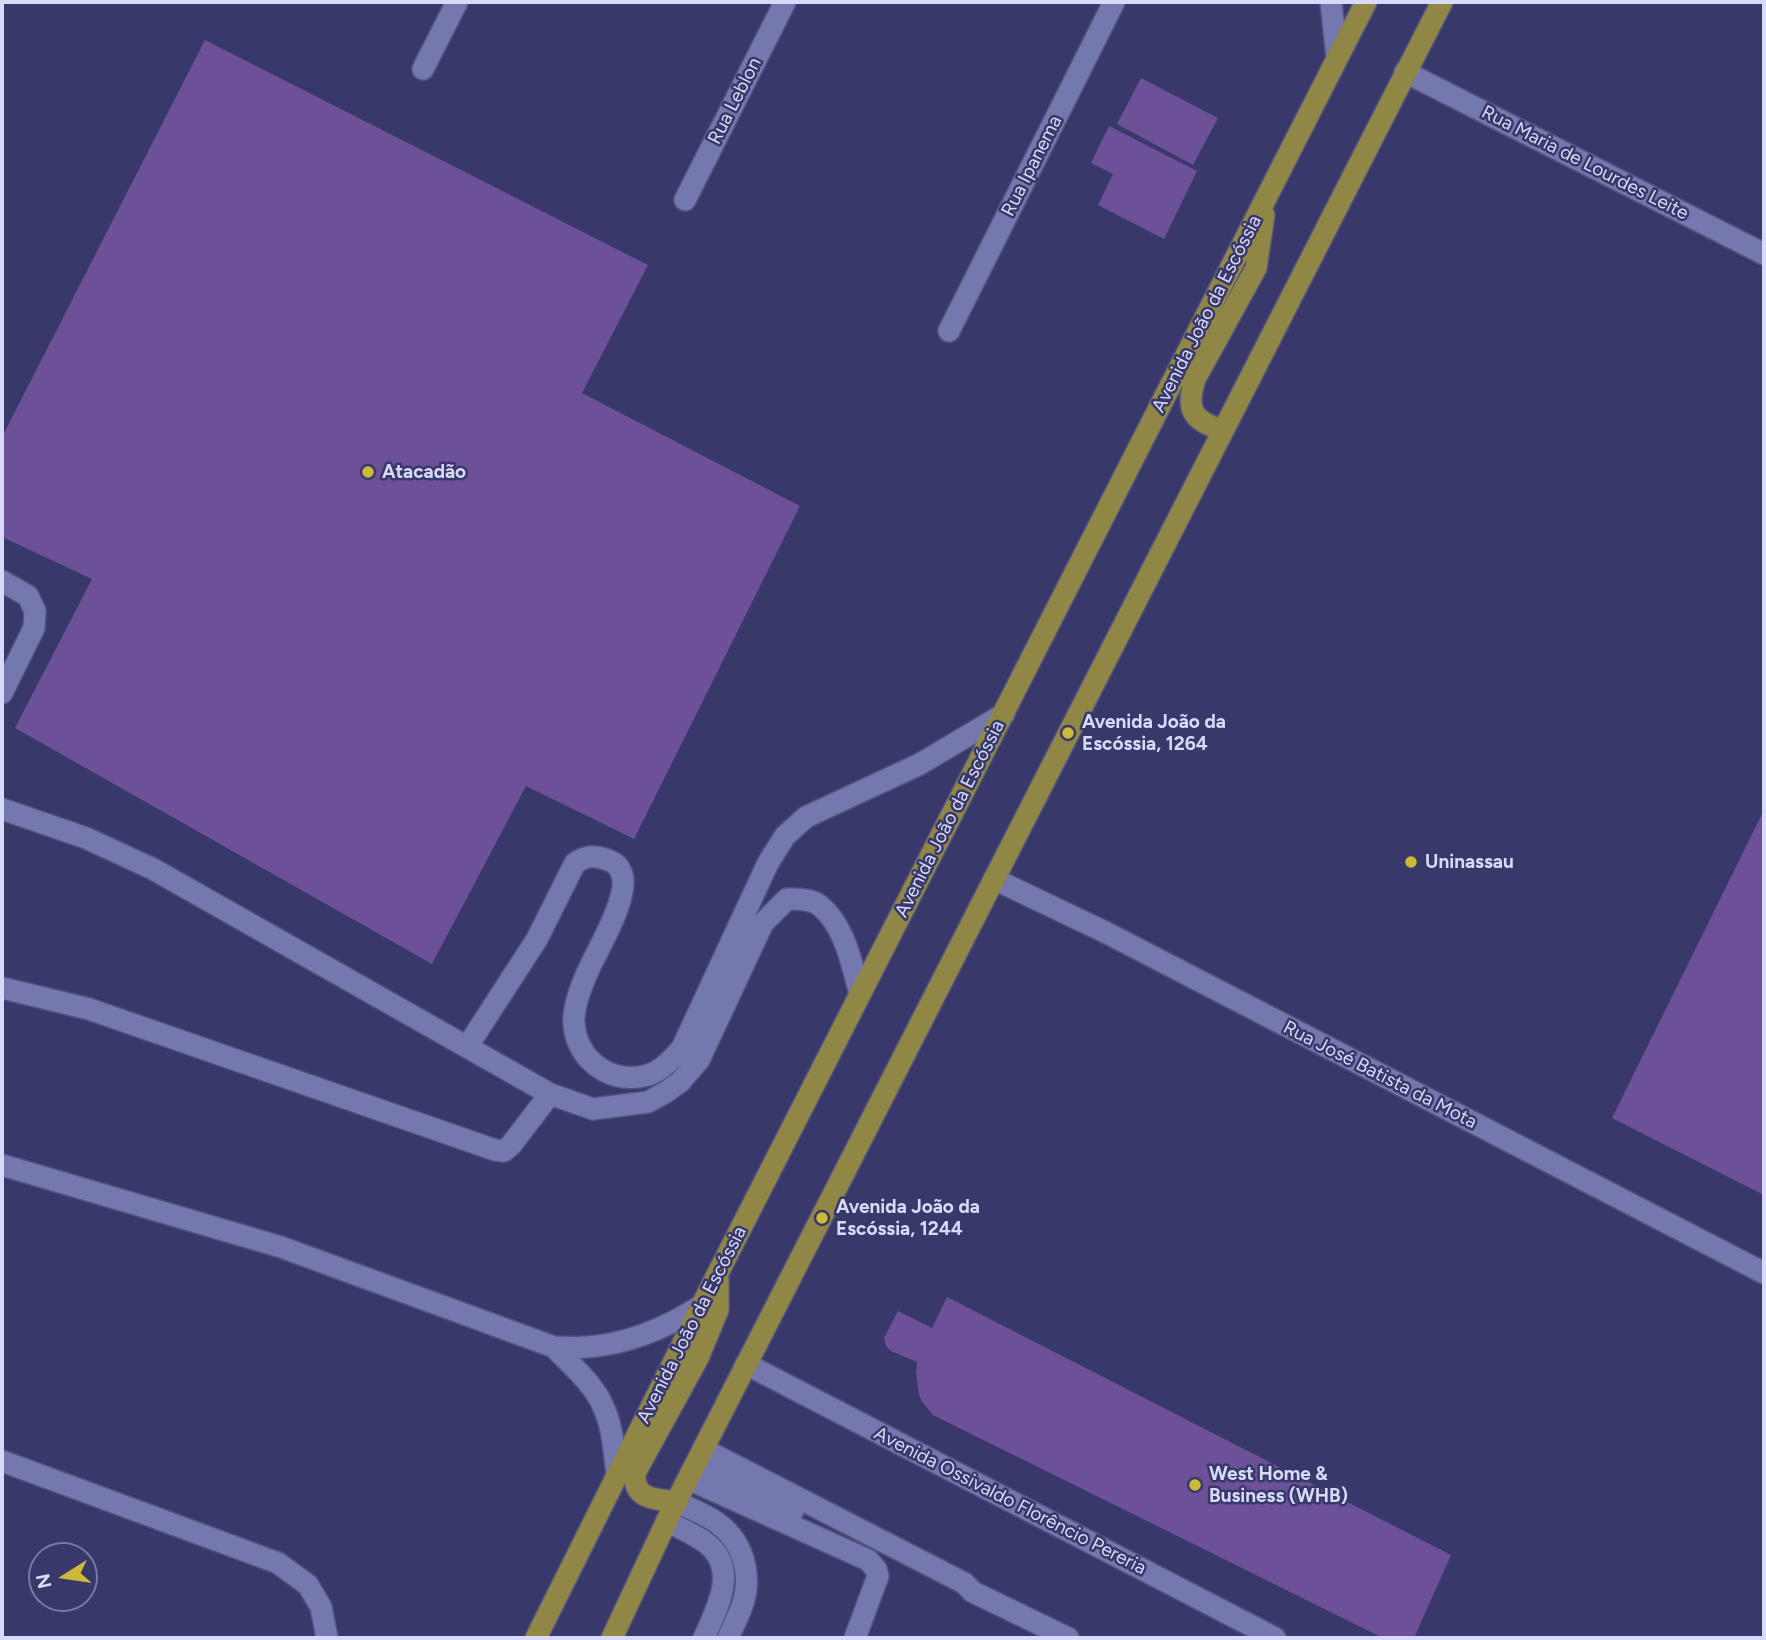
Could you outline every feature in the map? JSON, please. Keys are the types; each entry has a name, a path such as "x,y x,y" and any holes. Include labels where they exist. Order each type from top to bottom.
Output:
{"main road":[{"name":"Avenida João da Escóssia","path":"536,1638 702,1304 1366,2"},
{"path":"611,1638 746,1364 1442,2"},
{"path":"1222,430 1207,425 1195,414 1190,399 1195,379 1256,268 1267,196"},
{"path":"672,1511 658,1499 643,1495 638,1490 634,1482 635,1473 698,1358 718,1310 718,1273"}],"street":[{"path":"423,69 457,2"},
{"name":"Rua Leblon","path":"685,200 785,2"},
{"name":"Rua Ipanema","path":"949,331 1114,2"},
{"path":"1331,2 1338,58"},
{"name":"Rua Maria de Lourdes Leite","path":"1405,72 1764,254"},
{"path":"2,581 28,596 35,611 34,628 2,693"},
{"path":"467,1047 537,939 575,863 585,857 600,857 615,863 623,874 623,885 617,911 587,973 579,997 574,1018 577,1041 589,1058 604,1072 618,1077 644,1076 660,1070 669,1064 682,1048 768,863 786,836 806,817 920,764 1003,714"},
{"path":"2,809 86,838 153,869 550,1094 593,1109 648,1102 680,1082 699,1060 763,923 787,899 802,899 818,904 831,919 847,944 860,994"},
{"name":"Rua José Batista da Mota","path":"994,880 1105,932 1764,1273"},
{"path":"2,988 89,1009 495,1150 504,1151 511,1145 550,1094"},
{"path":"2,1165 281,1247 554,1347 586,1347 614,1343 663,1327 702,1304"},
{"path":"554,1347 587,1381 603,1405 612,1438 617,1475"},
{"name":"Avenida Ossivaldo Florêncio Pereria","path":"746,1364 1275,1638"},
{"path":"2,1461 278,1563 308,1585 321,1608 327,1638"},
{"path":"696,1464 933,1580 961,1592 973,1591 1068,1638"},
{"path":"696,1464 867,1560 876,1569 878,1576 855,1638"},
{"path":"672,1511 714,1551 722,1564 722,1596 704,1638"},
{"path":"672,1511 710,1535 721,1545 730,1561 730,1598 713,1638"},
{"path":"672,1511 719,1523 732,1536 743,1556 747,1572 744,1601 728,1638"}],"building":[{"name":"Atacadão","path":"205,40 648,265 582,393 800,506 634,839 526,786 432,964 15,728 92,579 2,537 2,437"},
{"path":"1141,78 1218,118 1193,165 1117,124"},
{"path":"1109,126 1197,171 1164,239 1098,205 1113,174 1091,163"},
{"path":"1764,810 1764,1195 1612,1118"},
{"name":"West Home & Business (WHB)","path":"947,1297 1451,1555 1414,1638 1383,1638 933,1415 919,1394 917,1362 891,1351 884,1338 898,1311 932,1328"}],"place":[{"name":"Atacadão","path":"368,472"},
{"name":"Avenida João da Escóssia, 1264","path":"1068,733"},
{"name":"Uninassau","path":"1411,862"},
{"name":"Avenida João da Escóssia, 1244","path":"822,1218"},
{"name":"West Home & Business (WHB)","path":"1195,1485"}]}
